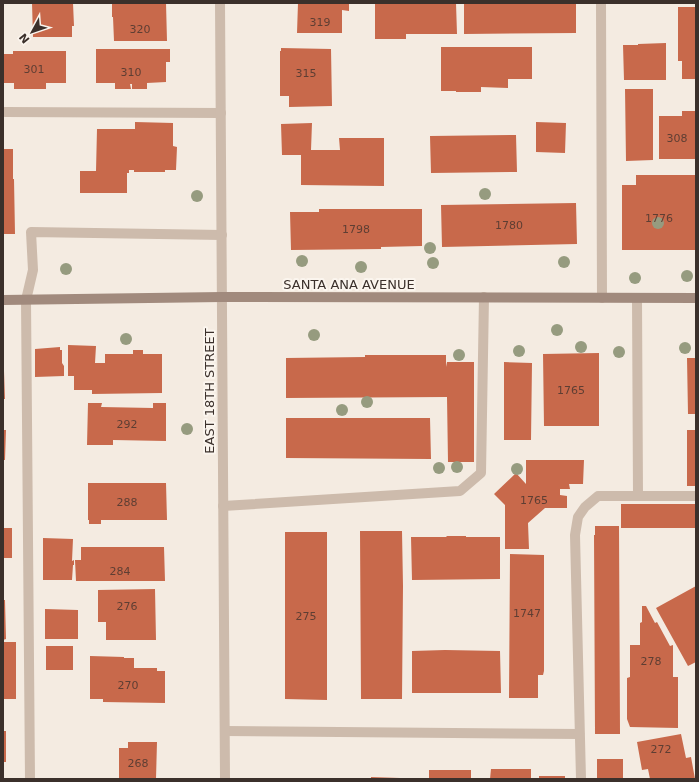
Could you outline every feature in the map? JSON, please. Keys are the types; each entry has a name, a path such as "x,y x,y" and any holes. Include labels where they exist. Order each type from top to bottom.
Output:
{"street":[{"name":"EAST 18TH STREET","path":"220,3 225,779"},
{"path":"600,3 602,298"},
{"path":"5,112 221,113"},
{"path":"30,779 26,300 33,270 31,232 222,235"},
{"name":"SANTA ANA AVENUE","path":"3,300 222,297 696,298"},
{"path":"223,506 460,491 481,473 484,298"},
{"path":"637,298 638,496"},
{"path":"581,779 575,535 578,517 585,507 598,496 696,496"},
{"path":"225,731 580,734"}],"building":[{"path":"32,3 73,3 74,26 72,26 72,37 33,37"},
{"path":"112,3 166,3 167,41 114,41"},
{"path":"298,3 349,3 349,11 342,10 342,33 297,33"},
{"path":"375,3 456,3 457,34 406,34 406,39 375,39"},
{"path":"464,3 576,3 576,33 464,34"},
{"path":"678,7 696,7 696,79 682,79 682,61 678,61"},
{"path":"666,43 666,80 624,80 623,45"},
{"path":"441,47 532,47 532,79 508,79 508,88 481,87 481,92 441,91"},
{"path":"281,48 331,49 332,106 289,107 289,96 280,96"},
{"path":"96,49 170,49 170,62 166,62 166,82 147,83 147,89 132,89 132,84 130,84 131,89 115,89 115,83 96,83"},
{"path":"13,51 66,51 66,83 46,83 46,89 14,89 14,83 3,83 3,54 13,54"},
{"path":"625,89 653,89 653,160 626,161"},
{"path":"682,111 696,111 696,159 659,159 659,116 682,116"},
{"path":"135,122 173,123 173,146 177,147 176,170 165,170 165,172 134,172 134,170 129,170 129,173 127,173 127,193 80,193 80,171 96,171 97,129 135,129"},
{"path":"536,122 566,123 565,153 536,152"},
{"path":"312,123 311,150 340,150 339,138 384,138 384,186 301,185 301,155 282,155 281,124"},
{"path":"516,135 517,172 431,173 430,136"},
{"path":"3,149 13,149 15,234 3,234"},
{"path":"636,175 696,175 696,250 622,250 622,185 636,185"},
{"path":"576,203 577,244 442,247 441,205"},
{"path":"319,209 422,209 422,246 381,247 381,249 291,250 290,212 319,212"},
{"path":"68,345 96,346 95,363 105,363 105,354 133,354 133,350 143,350 143,354 162,354 162,393 92,394 92,390 74,390 74,376 68,376"},
{"path":"60,347 60,350 62,350 64,376 35,377 35,349"},
{"path":"599,353 599,426 544,426 543,354"},
{"path":"365,355 446,355 446,367 447,362 474,362 474,462 448,462 447,397 286,398 286,358 365,357"},
{"path":"687,358 696,358 696,414 688,414"},
{"path":"504,362 532,363 531,440 504,440"},
{"path":"4,371 5,399 3,399"},
{"path":"88,403 102,403 101,407 153,408 153,403 166,403 166,441 113,440 113,445 87,445"},
{"path":"286,418 430,418 431,459 286,458"},
{"path":"3,430 6,430 5,460 3,460"},
{"path":"687,430 696,430 696,486 687,486"},
{"path":"526,460 584,460 583,484 569,484 570,489 560,489 560,495 567,496 567,508 545,508 528,523 529,549 505,549 505,505 494,494 516,473 526,484"},
{"path":"88,483 166,483 167,520 101,520 101,524 89,524"},
{"path":"621,504 696,504 696,528 621,528"},
{"path":"595,526 619,526 620,734 595,734"},
{"path":"3,528 12,528 12,558 3,558"},
{"path":"360,531 402,531 402,699 361,699"},
{"path":"285,532 327,532 327,700 285,699"},
{"path":"411,537 500,537 500,579 412,580"},
{"path":"43,538 73,539 72,561 74,560 74,565 72,580 43,580"},
{"path":"81,547 164,547 165,581 76,581 75,560 81,560"},
{"path":"510,554 544,555 544,671 543,675 538,675 538,698 509,698"},
{"path":"696,586 696,662 688,666 656,608"},
{"path":"155,589 156,640 106,640 106,622 98,622 98,590"},
{"path":"3,600 5,600 6,639 3,640"},
{"path":"642,606 646,606 655,623 657,622 670,646 673,645 673,677 678,677 678,728 630,727 627,719 627,678 630,677 630,645 640,645"},
{"path":"45,609 78,610 78,639 45,639"},
{"path":"3,642 16,642 16,699 3,699"},
{"path":"46,646 73,646 73,670 46,670"},
{"path":"412,651 500,651 501,693 412,693"},
{"path":"90,656 134,658 134,668 157,668 157,671 165,671 165,703 103,702 103,699 90,699"},
{"path":"3,731 6,731 6,762 3,762"},
{"path":"681,734 686,758 691,757 695,779 650,779 648,769 642,770 637,742"},
{"path":"128,742 157,742 156,779 119,779 119,748 128,748"},
{"path":"597,759 623,759 623,779 597,779"},
{"path":"491,769 531,769 531,779 490,779"},
{"path":"429,770 471,770 471,779 429,779"},
{"path":"539,776 565,776 565,779 539,779"},
{"path":"371,777 400,778 400,779 371,779"}]}
